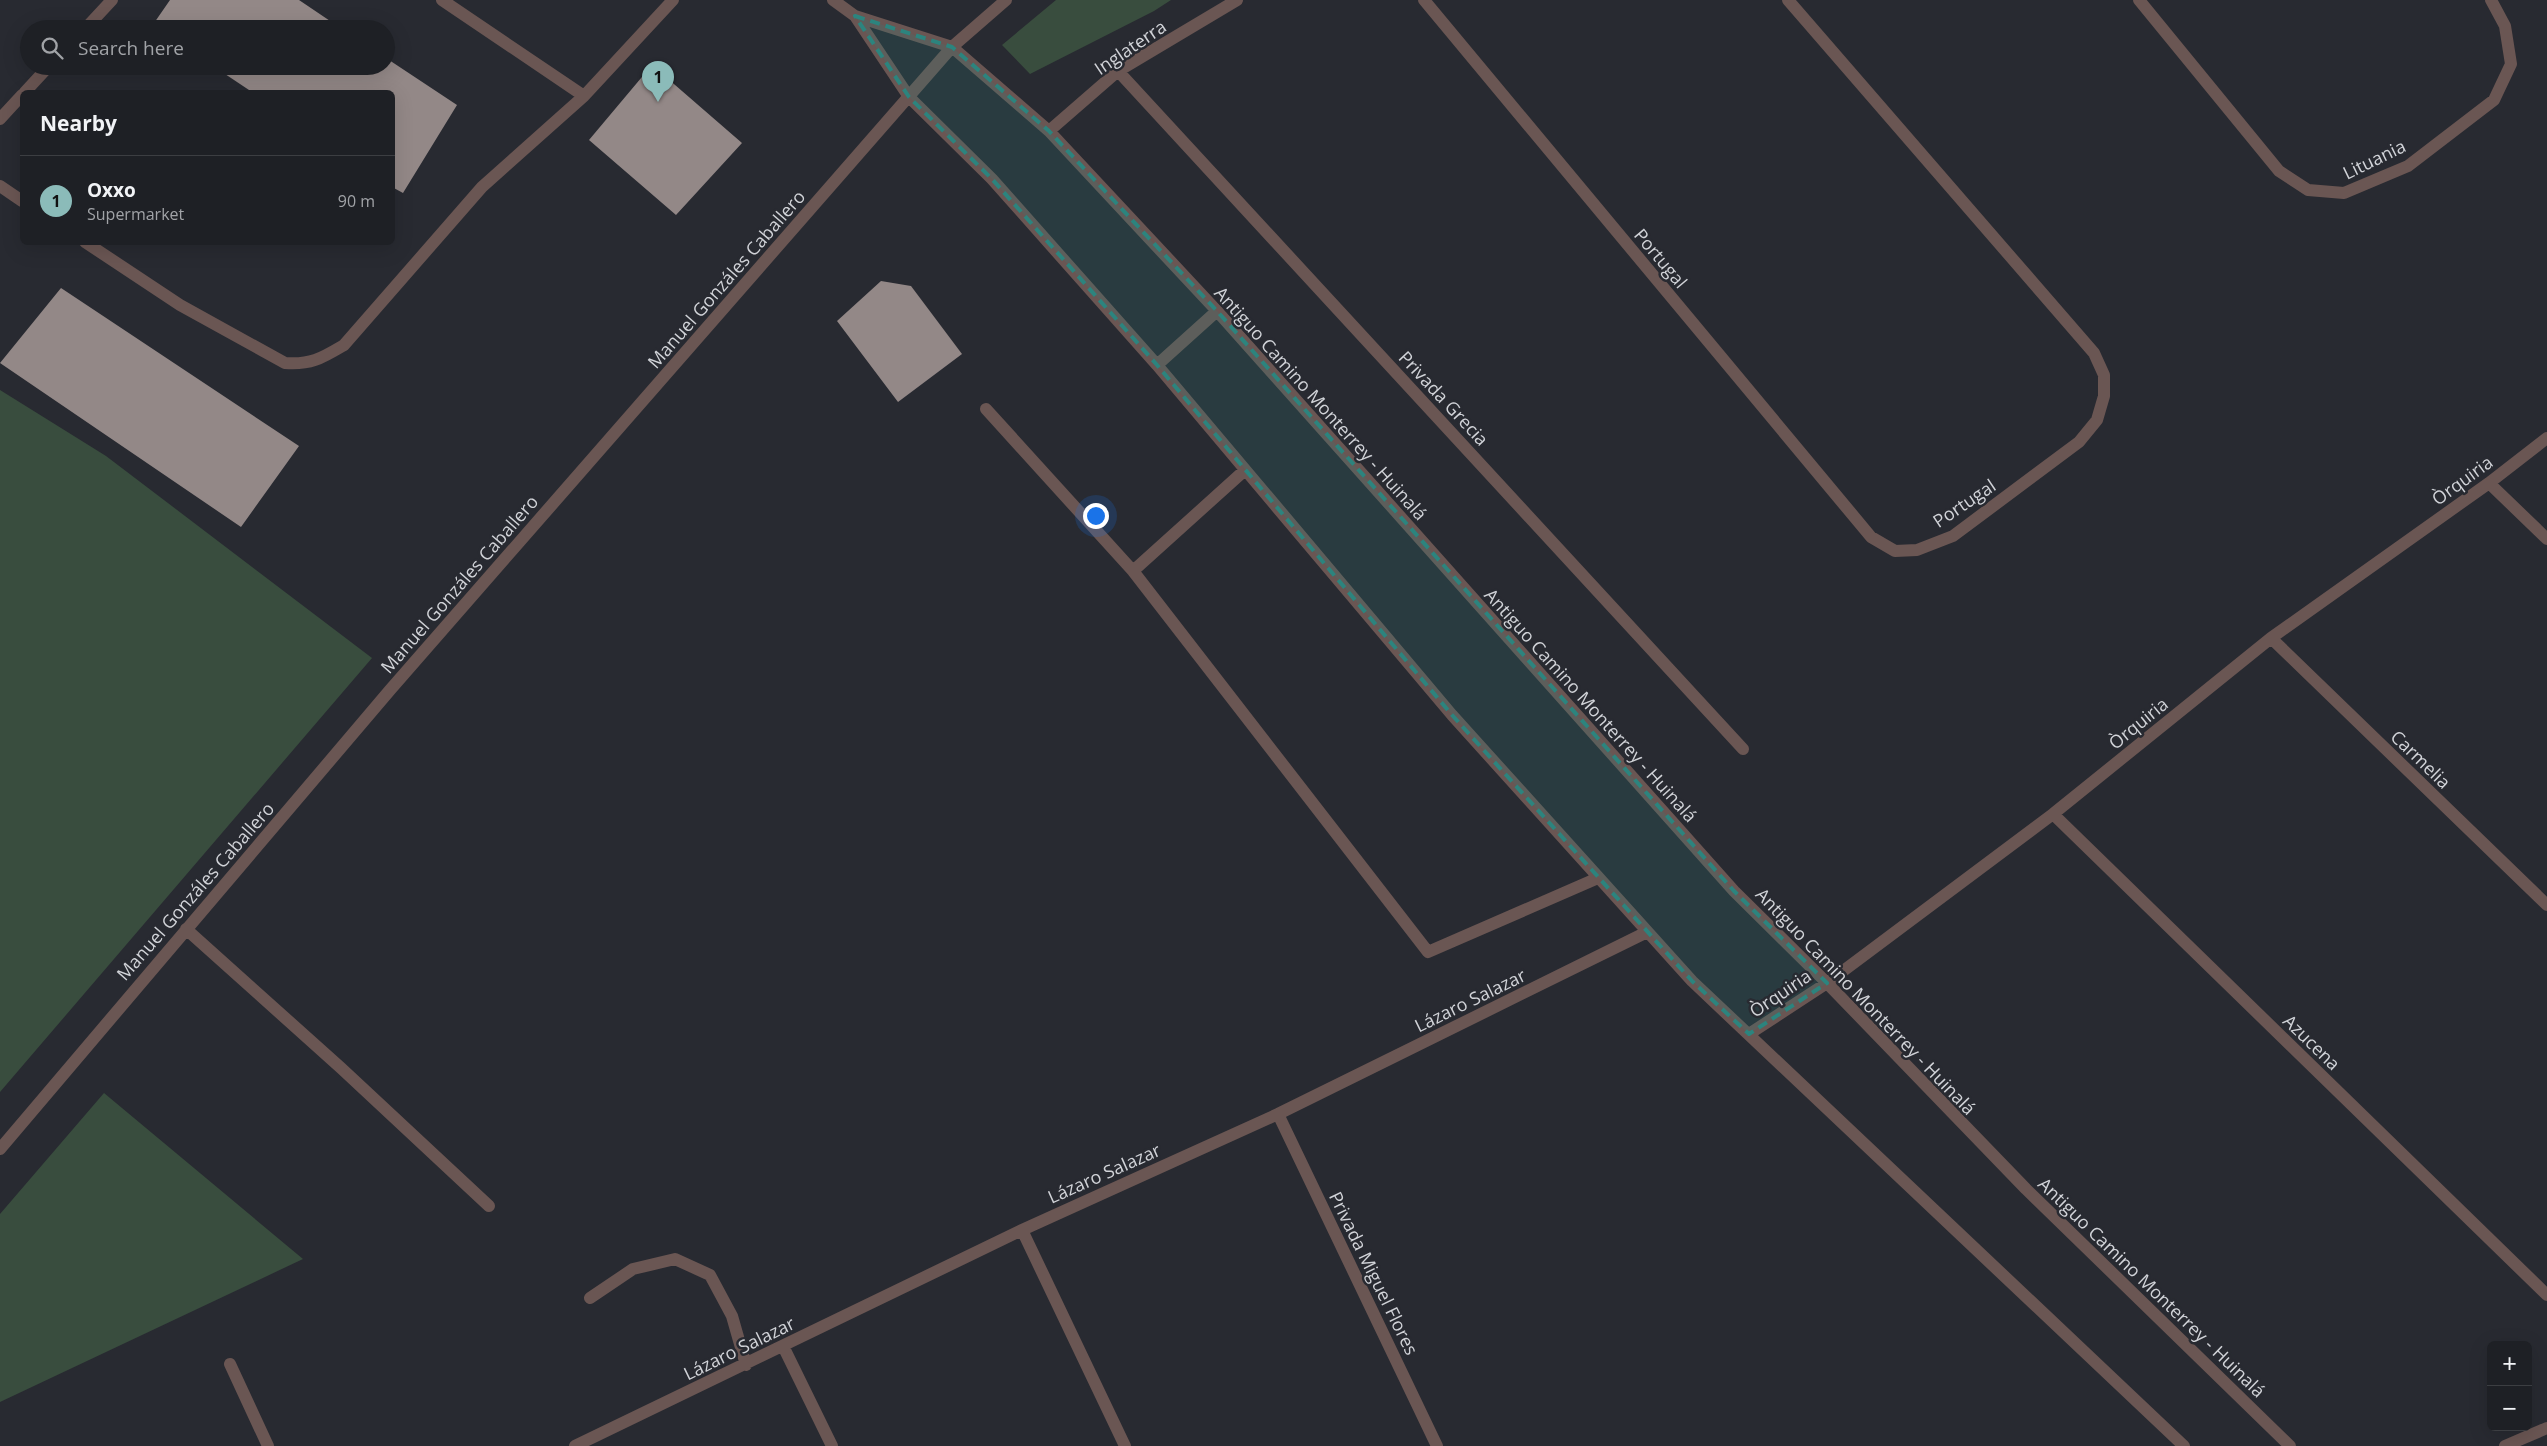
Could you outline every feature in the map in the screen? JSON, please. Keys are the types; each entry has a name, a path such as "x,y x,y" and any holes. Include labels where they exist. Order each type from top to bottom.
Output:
{"street":[{"path":"93,20 112,0"},
{"path":"442,0 584,96"},
{"path":"90,245 180,305 285,363 305,364 323,358 344,345 482,187 584,96 672,0"},
{"name":"Antiguo Camino Monterrey - Huinalá","path":"833,0 854,16 909,96 992,179 1156,365 1452,715 1692,981 2184,1446"},
{"name":"Manuel Gonzáles Caballero","path":"0,1150 409,667 909,96 952,48 1006,0"},
{"name":"Inglaterra","path":"1049,132 1118,71 1237,0"},
{"name":"Portugal","path":"1424,0 1871,537 1895,550 1917,550 1953,536 2079,442 2097,420 2104,396 2104,374 2094,353 1788,0"},
{"name":"Lituania","path":"2139,0 2279,171 2308,190 2344,193 2408,166 2494,100 2511,64 2505,26 2491,0"},
{"name":"Antiguo Camino Monterrey - Huinalá","path":"854,16 952,48 1049,132 1216,311 1728,884 1827,983 2026,1189 2290,1446"},
{"name":"Privada Grecia","path":"1118,71 1744,749"},
{"path":"28,90 41,75"},
{"path":"0,119 20,98"},
{"path":"0,186 20,200"},
{"path":"1156,365 1216,311"},
{"path":"986,409 1133,570 1428,952 1598,878"},
{"name":"Òrquiria","path":"1749,1034 1827,983 2053,814 2271,638 2489,483 2547,438"},
{"path":"1133,570 1245,470"},
{"path":"2489,483 2547,539"},
{"name":"Carmelia","path":"2271,638 2547,905"},
{"name":"Azucena","path":"2053,814 2547,1295"},
{"path":"186,929 341,1068 489,1206"},
{"name":"Lázaro Salazar","path":"576,1446 1022,1230 1278,1114 1647,932"},
{"name":"Privada Miguel Flores","path":"1278,1114 1437,1446"},
{"path":"1022,1230 1125,1446"},
{"path":"590,1298 633,1269 675,1259 710,1275 732,1316 746,1364"},
{"path":"783,1346 832,1446"},
{"path":"230,1364 268,1446"},
{"path":"2506,1446 2547,1428"}],"highlighted area":[{"path":"855,16 952,47 1049,131 1217,311 1734,891 1827,983 1749,1034 1692,981 1452,715 1157,365 992,179 909,97"}],"green space":[{"path":"1056,0 1171,0 1154,11 1030,74 1002,45"},
{"path":"0,390 106,456 372,658 0,1092"},
{"path":"104,1093 303,1259 0,1402 0,1214"}],"building":[{"path":"170,0 299,0 329,20 156,20"},
{"path":"395,64 457,105 403,193 395,189 395,90 249,90 226,75 395,75"},
{"path":"652,65 742,143 676,215 589,140"},
{"path":"881,281 911,286 962,354 898,402 837,321"},
{"path":"61,288 299,446 241,527 0,363"}],"place":[{"name":"Oxxo","path":"658,102"}]}
